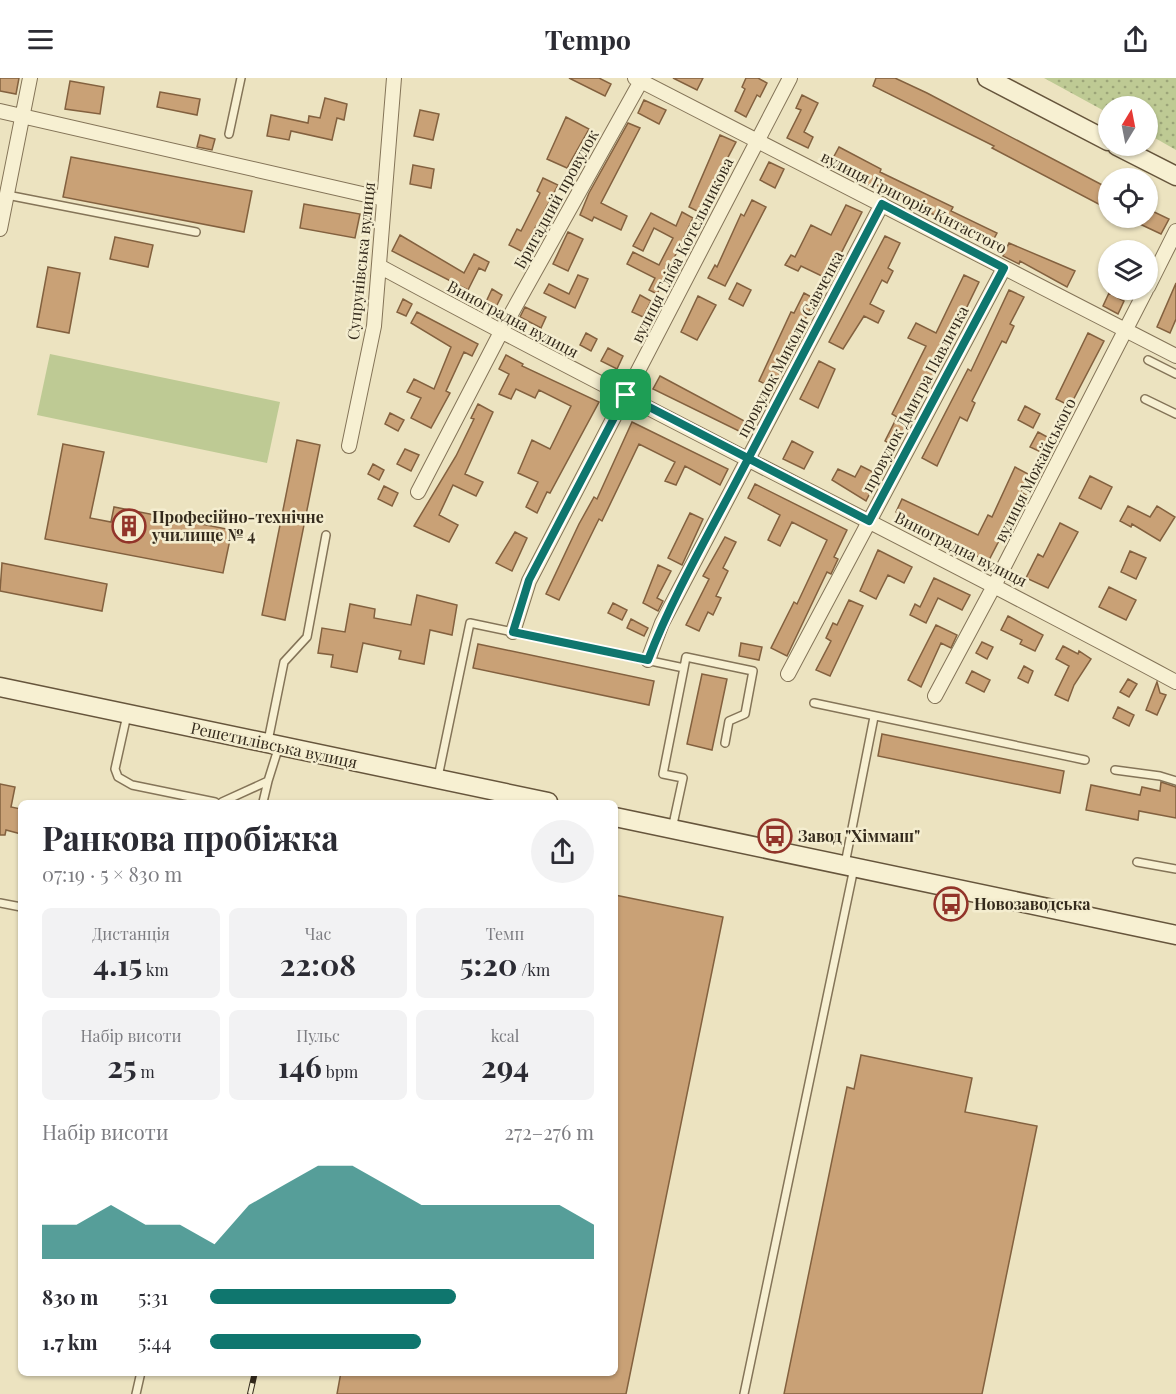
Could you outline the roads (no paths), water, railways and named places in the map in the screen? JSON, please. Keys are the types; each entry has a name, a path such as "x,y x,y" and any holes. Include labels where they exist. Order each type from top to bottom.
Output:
{"street":[{"path":"0,229 30,78"},
{"name":"Супрунівська вулиця","path":"349,446 374,326 394,78"},
{"name":"вулиця Гліба Котельникова","path":"513,632 529,580 790,78"},
{"path":"987,78 1098,136"},
{"name":"вулиця Григорія Китастого","path":"638,80 1176,356"},
{"name":"Бригадний провулок","path":"418,492 501,332 638,80"},
{"path":"0,111 384,199"},
{"path":"1137,156 1176,176"},
{"name":"провулок Миколи Савченка","path":"648,660 662,623 882,204"},
{"name":"вулиця Можайського","path":"1158,266 1176,231"},
{"name":"Виноградна вулиця","path":"379,266 748,460 995,584 1176,682"},
{"name":"провулок Дмитра Павличка","path":"788,674 1004,268"},
{"name":"вулиця Можайського","path":"935,696 1141,300"},
{"name":"Решетилівська вулиця","path":"0,687 538,800"},
{"path":"618,818 1176,935"}],"lane":[{"path":"229,134 241,78"},
{"path":"7,195 196,232"},
{"path":"1148,360 1176,374"},
{"path":"1145,399 1176,414"},
{"path":"263,800 284,662 307,637 326,535"},
{"path":"437,779 470,623 684,668"},
{"path":"672,829 683,778 663,774 686,657 753,671 745,714 729,720 725,743"},
{"path":"814,703 1085,760"},
{"path":"127,714 115,769 118,777 132,785 205,800"},
{"path":"744,1394 850,866 874,717"},
{"path":"1115,770 1160,776 1176,781"},
{"path":"226,800 268,781"},
{"path":"1137,862 1176,869"},
{"path":"0,903 18,906"},
{"path":"136,1394 140,1376"}],"railway":[{"path":"250,1394 254,1376"}],"place":[{"name":"Професійно-технічне училище № 4","path":"129,526"},
{"name":"Завод \"Хіммаш\"","path":"775,836"},
{"name":"Новозаводська","path":"951,904"}]}
